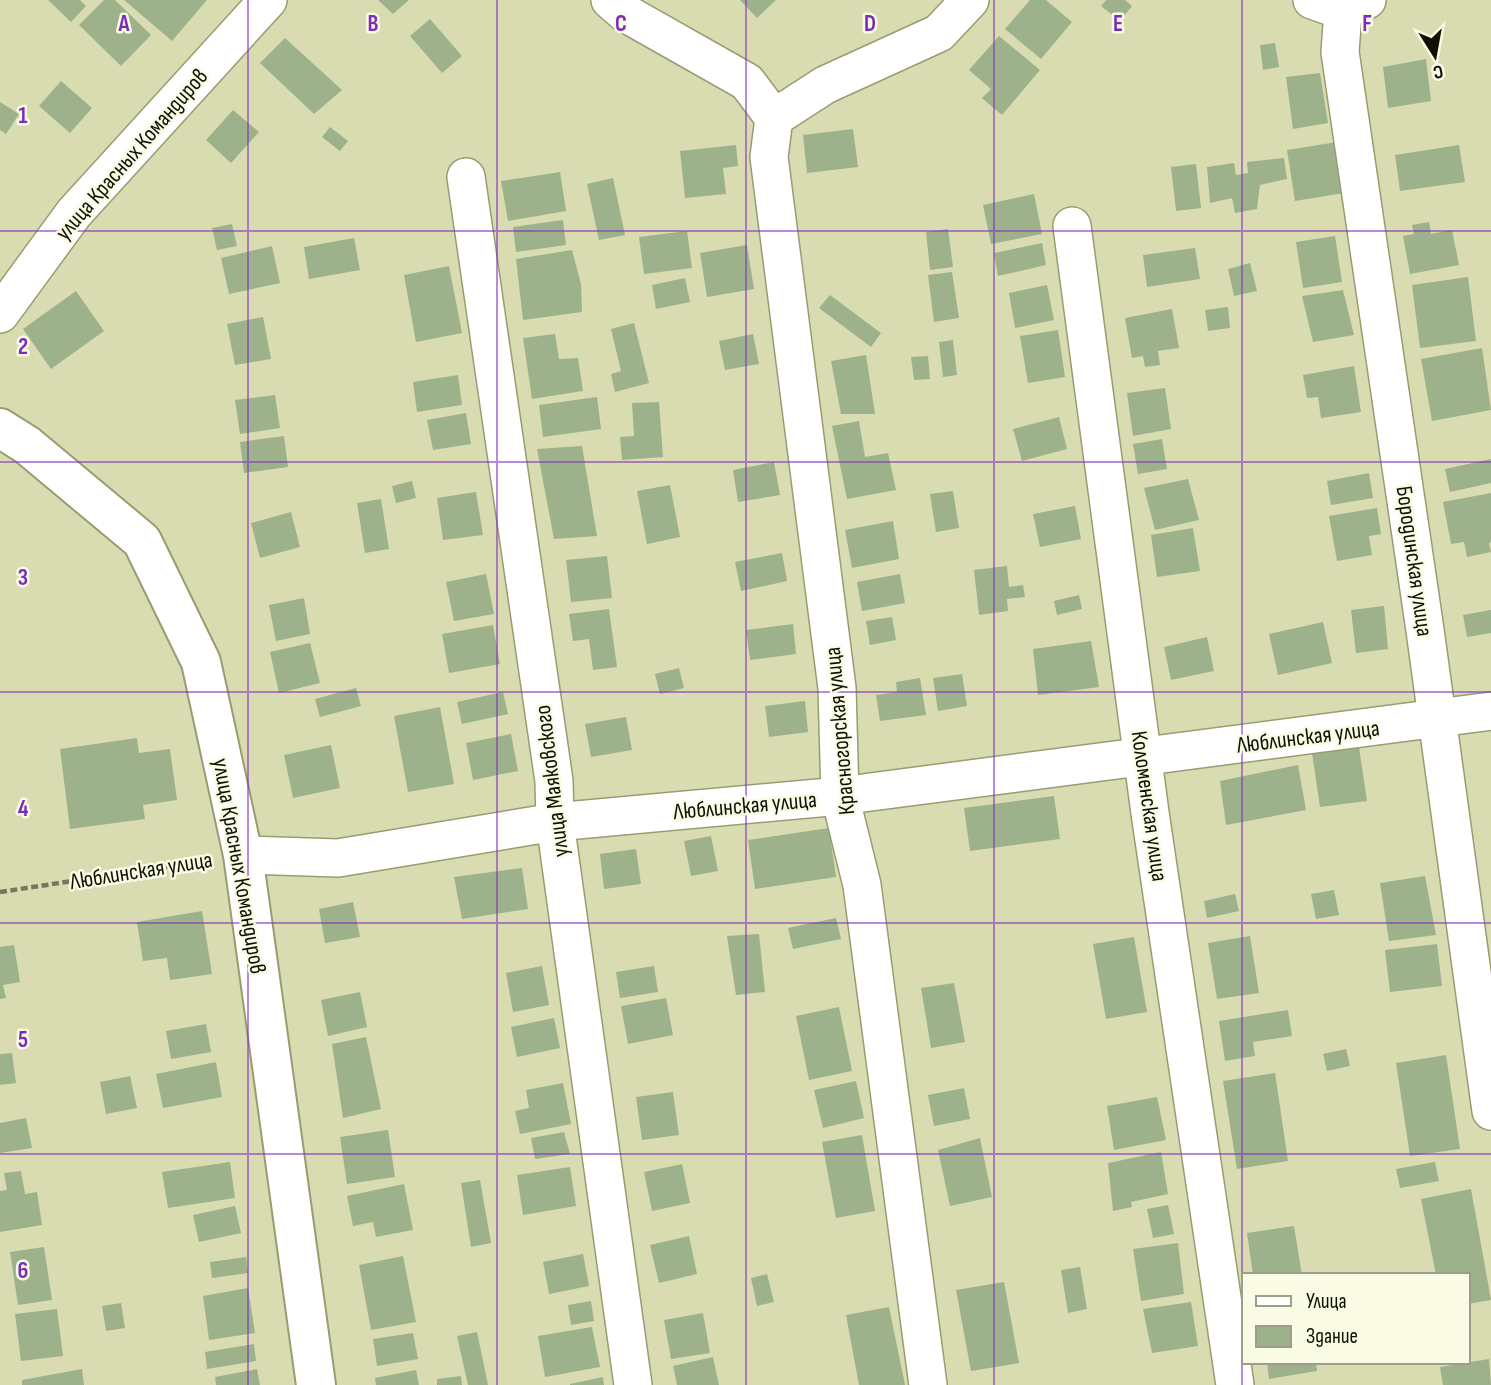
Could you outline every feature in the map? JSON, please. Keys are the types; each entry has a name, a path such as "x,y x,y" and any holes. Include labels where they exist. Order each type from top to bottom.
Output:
{"street":[{"name":"улица Красных Командиров","path":"0,314 74,213 268,0"},
{"path":"610,0 625,13 747,82 774,118 825,85 939,33 970,0"},
{"name":"Бородинская улица","path":"1340,4 1340,52 1425,630 1491,1111"},
{"name":"Красногорская улица","path":"774,118 769,157 837,688 840,796 862,885 928,1385"},
{"name":"улица Маяковского","path":"466,177 554,781 555,822 633,1385"},
{"name":"Коломенская улица","path":"1072,226 1152,827 1235,1385"},
{"name":"улица Красных Командиров","path":"0,428 27,444 142,541 201,662 243,855 316,1385"},
{"name":"Люблинская улица","path":"243,855 338,858 555,822 840,796 1491,711"}],"path":[{"name":"Люблинская улица","path":"0,892 243,855"}],"building":[{"path":"48,0 80,0 86,6 71,22"},
{"path":"104,0 115,0 151,35 121,66 79,25"},
{"path":"124,0 207,0 172,41"},
{"path":"378,0 409,0 393,14"},
{"path":"740,0 776,0 757,18"},
{"path":"1030,0 1046,0 1072,22 1041,59 1005,29"},
{"path":"1106,0 1125,0 1132,6 1120,21 1101,6"},
{"path":"430,19 462,56 442,73 410,36"},
{"path":"999,36 1040,70 1002,115 982,98 991,89 969,70"},
{"path":"285,38 342,90 314,114 260,63"},
{"path":"1275,43 1279,67 1263,70 1260,45"},
{"path":"1426,59 1431,101 1388,108 1383,67"},
{"path":"1320,73 1328,123 1293,129 1286,77"},
{"path":"61,81 92,108 70,133 39,106"},
{"path":"0,102 19,114 6,134 0,130"},
{"path":"233,110 259,132 231,163 206,140"},
{"path":"330,127 348,141 340,151 322,137"},
{"path":"853,129 858,167 807,173 803,135"},
{"path":"1337,142 1344,193 1295,201 1287,150"},
{"path":"736,145 738,166 723,168 726,194 685,198 680,151"},
{"path":"1459,145 1465,182 1400,191 1395,155"},
{"path":"1284,158 1287,179 1260,185 1257,209 1235,213 1232,198 1210,203 1207,167 1234,163 1236,175 1248,173 1247,162"},
{"path":"1196,164 1201,208 1176,211 1171,167"},
{"path":"560,172 566,211 508,221 501,181"},
{"path":"613,178 625,235 599,240 587,184"},
{"path":"1034,194 1042,234 991,244 983,205"},
{"path":"563,220 566,245 516,252 513,227"},
{"path":"1429,222 1431,234 1452,230 1459,265 1410,274 1403,236 1414,234 1412,225"},
{"path":"232,224 237,246 217,250 212,228"},
{"path":"948,229 953,267 930,270 926,232"},
{"path":"687,231 692,268 644,274 639,237"},
{"path":"1335,236 1342,282 1303,288 1296,242"},
{"path":"354,238 360,270 309,279 304,247"},
{"path":"1042,243 1046,265 998,276 994,253"},
{"path":"747,245 754,289 707,297 700,253"},
{"path":"272,246 280,283 229,294 221,258"},
{"path":"1195,248 1200,279 1147,287 1143,255"},
{"path":"572,250 581,284 582,312 523,320 516,259"},
{"path":"1250,263 1257,291 1234,296 1228,269"},
{"path":"449,266 462,333 416,342 404,275"},
{"path":"952,272 959,318 934,322 928,275"},
{"path":"1468,277 1476,341 1420,348 1412,285"},
{"path":"685,278 690,302 656,309 652,285"},
{"path":"1047,285 1054,320 1015,328 1009,293"},
{"path":"1343,290 1354,335 1313,342 1302,296"},
{"path":"76,291 104,331 51,369 23,329"},
{"path":"830,295 881,333 871,347 819,308"},
{"path":"1228,307 1230,328 1208,331 1205,310"},
{"path":"1172,309 1179,348 1158,351 1160,365 1145,367 1143,356 1132,358 1125,318"},
{"path":"263,317 271,359 235,365 227,324"},
{"path":"634,323 649,383 615,392 611,374 621,371 611,329"},
{"path":"1058,330 1065,377 1028,383 1020,336"},
{"path":"555,334 559,359 578,358 583,391 532,399 523,338"},
{"path":"753,334 759,364 725,370 719,341"},
{"path":"953,340 957,375 943,377 939,342"},
{"path":"1482,348 1491,410 1432,421 1421,359"},
{"path":"866,355 875,414 841,414 831,361"},
{"path":"928,356 930,379 914,380 911,357"},
{"path":"1354,366 1361,412 1321,418 1318,397 1307,398 1303,375"},
{"path":"458,375 462,405 417,412 413,382"},
{"path":"1165,388 1171,429 1133,436 1127,393"},
{"path":"275,395 280,428 240,434 235,400"},
{"path":"597,397 601,429 543,437 539,405"},
{"path":"659,402 663,457 622,460 620,437 634,436 632,403"},
{"path":"466,413 471,444 433,450 427,420"},
{"path":"1059,417 1067,449 1022,461 1013,429"},
{"path":"859,421 865,457 888,453 896,490 847,499 832,426"},
{"path":"284,436 288,467 244,473 240,442"},
{"path":"1162,439 1167,469 1138,474 1133,444"},
{"path":"582,446 597,536 554,539 537,449"},
{"path":"1491,459 1491,483 1450,492 1445,469"},
{"path":"774,462 780,495 738,502 733,470"},
{"path":"1369,473 1373,498 1331,505 1327,481"},
{"path":"1188,479 1199,520 1155,530 1144,488"},
{"path":"412,481 416,498 396,503 392,486"},
{"path":"670,485 680,537 647,544 637,491"},
{"path":"953,491 959,528 936,532 930,494"},
{"path":"476,492 483,535 443,540 437,498"},
{"path":"1491,493 1491,552 1467,557 1464,542 1451,544 1443,502"},
{"path":"381,499 389,549 365,553 357,503"},
{"path":"1075,506 1081,539 1040,547 1033,514"},
{"path":"1377,508 1381,534 1369,536 1372,555 1337,561 1329,516"},
{"path":"291,512 300,547 260,558 251,523"},
{"path":"893,521 899,559 852,568 845,530"},
{"path":"1193,528 1200,571 1157,577 1151,535"},
{"path":"782,553 787,581 741,591 735,562"},
{"path":"607,556 612,598 571,602 566,560"},
{"path":"1007,566 1009,587 1023,585 1025,597 1007,599 1008,611 979,615 974,570"},
{"path":"486,574 494,614 454,621 446,582"},
{"path":"900,574 905,603 862,611 857,582"},
{"path":"1079,595 1082,609 1057,615 1054,601"},
{"path":"304,598 310,634 276,641 269,605"},
{"path":"1384,606 1388,649 1356,653 1351,610"},
{"path":"609,609 617,667 593,670 589,639 573,641 569,614"},
{"path":"1491,610 1491,633 1467,637 1463,615"},
{"path":"892,617 896,640 870,645 866,621"},
{"path":"1323,622 1332,663 1278,675 1269,634"},
{"path":"793,624 796,654 750,660 746,630"},
{"path":"493,625 500,664 449,673 442,634"},
{"path":"1207,637 1214,671 1171,680 1164,647"},
{"path":"1091,641 1099,687 1038,695 1033,649"},
{"path":"310,643 320,683 279,693 270,652"},
{"path":"679,668 684,688 660,694 655,674"},
{"path":"962,674 967,706 938,711 933,678"},
{"path":"920,678 926,715 880,721 876,695 897,692 896,682"},
{"path":"356,688 361,706 320,717 315,699"},
{"path":"503,692 508,714 462,724 457,702"},
{"path":"805,701 808,732 769,737 765,706"},
{"path":"440,707 454,784 408,792 394,716"},
{"path":"626,717 632,750 591,757 585,724"},
{"path":"511,734 518,771 473,780 466,743"},
{"path":"137,738 139,753 170,749 177,800 143,805 145,819 70,829 60,749"},
{"path":"331,745 340,788 293,798 284,755"},
{"path":"1359,747 1367,801 1320,807 1312,753"},
{"path":"1298,765 1306,810 1226,825 1220,781"},
{"path":"1054,796 1060,839 970,851 964,808"},
{"path":"829,828 836,877 755,889 748,840"},
{"path":"711,836 718,871 691,876 684,841"},
{"path":"636,849 641,884 604,889 600,854"},
{"path":"522,868 528,909 462,919 454,877"},
{"path":"1425,876 1436,935 1389,941 1380,883"},
{"path":"1334,890 1339,915 1316,919 1311,894"},
{"path":"1235,894 1239,911 1207,918 1204,901"},
{"path":"353,902 360,937 325,943 319,909"},
{"path":"202,911 212,974 170,980 167,958 143,961 137,922"},
{"path":"836,918 841,939 793,949 788,928"},
{"path":"759,934 765,992 736,995 727,936"},
{"path":"1250,936 1259,993 1217,999 1208,943"},
{"path":"1134,937 1147,1012 1106,1019 1093,944"},
{"path":"1437,944 1442,986 1390,992 1385,950"},
{"path":"14,945 20,982 3,985 6,998 0,999 0,947"},
{"path":"542,966 549,1005 513,1012 506,973"},
{"path":"654,966 658,992 620,998 616,972"},
{"path":"954,983 965,1042 931,1048 921,988"},
{"path":"360,992 367,1027 328,1036 321,1000"},
{"path":"666,998 673,1035 628,1044 621,1006"},
{"path":"839,1007 852,1071 809,1080 796,1016"},
{"path":"1288,1010 1292,1036 1253,1042 1255,1056 1225,1061 1219,1021"},
{"path":"554,1018 560,1048 517,1057 511,1027"},
{"path":"206,1024 211,1052 171,1059 166,1031"},
{"path":"366,1037 381,1109 343,1118 332,1044"},
{"path":"1346,1049 1350,1066 1327,1071 1323,1054"},
{"path":"12,1053 16,1083 0,1085 0,1054"},
{"path":"1446,1055 1460,1149 1410,1156 1396,1063"},
{"path":"216,1062 222,1097 163,1108 156,1074"},
{"path":"1275,1073 1288,1161 1237,1169 1223,1081"},
{"path":"130,1076 137,1108 106,1114 100,1082"},
{"path":"856,1081 864,1118 823,1128 814,1090"},
{"path":"563,1083 571,1124 520,1134 515,1111 529,1108 526,1090"},
{"path":"964,1088 970,1119 934,1126 928,1095"},
{"path":"673,1092 679,1135 642,1140 636,1097"},
{"path":"1157,1097 1166,1140 1114,1150 1107,1106"},
{"path":"26,1118 32,1148 0,1153 0,1123"},
{"path":"388,1130 395,1177 347,1184 340,1137"},
{"path":"564,1132 570,1154 535,1159 531,1138"},
{"path":"862,1135 875,1211 836,1218 822,1142"},
{"path":"980,1138 992,1197 950,1206 938,1150"},
{"path":"1161,1152 1168,1194 1131,1202 1132,1207 1113,1211 1108,1163"},
{"path":"230,1162 235,1198 168,1208 162,1172"},
{"path":"1435,1162 1439,1181 1400,1188 1396,1169"},
{"path":"682,1164 690,1203 652,1211 644,1172"},
{"path":"570,1167 576,1206 523,1215 517,1175"},
{"path":"21,1171 25,1194 37,1192 42,1225 0,1232 0,1191 7,1190 4,1173"},
{"path":"480,1180 491,1243 471,1247 461,1183"},
{"path":"404,1184 413,1230 376,1237 373,1222 353,1226 347,1196"},
{"path":"1471,1189 1491,1300 1470,1304 1470,1273 1436,1273 1421,1199"},
{"path":"1168,1205 1174,1234 1153,1238 1147,1209"},
{"path":"235,1206 241,1233 199,1242 193,1215"},
{"path":"1294,1226 1302,1273 1253,1273 1247,1233"},
{"path":"689,1236 697,1274 659,1283 650,1245"},
{"path":"1178,1243 1184,1294 1141,1301 1133,1249"},
{"path":"44,1247 52,1300 18,1305 10,1252"},
{"path":"583,1254 589,1286 549,1294 543,1262"},
{"path":"403,1256 416,1322 371,1330 359,1265"},
{"path":"246,1257 248,1273 212,1278 210,1262"},
{"path":"1080,1267 1087,1309 1068,1313 1061,1270"},
{"path":"767,1274 774,1302 757,1306 751,1278"},
{"path":"1004,1282 1019,1363 971,1371 956,1290"},
{"path":"248,1288 255,1333 209,1340 203,1296"},
{"path":"591,1301 594,1321 571,1325 568,1305"},
{"path":"1191,1302 1198,1346 1152,1353 1143,1309"},
{"path":"121,1303 125,1328 106,1331 102,1306"},
{"path":"889,1307 905,1385 859,1385 846,1315"},
{"path":"57,1309 63,1356 21,1361 15,1314"},
{"path":"703,1313 710,1353 671,1359 664,1320"},
{"path":"592,1327 600,1367 545,1377 538,1336"},
{"path":"477,1332 488,1385 468,1385 457,1336"},
{"path":"413,1333 418,1359 377,1366 373,1339"},
{"path":"254,1344 256,1361 207,1369 205,1352"},
{"path":"713,1357 719,1385 677,1385 673,1366"},
{"path":"1489,1359 1491,1385 1443,1385 1440,1367"},
{"path":"1267,1364 1316,1364 1317,1371 1269,1379"},
{"path":"82,1369 84,1385 22,1385 22,1380"},
{"path":"257,1369 260,1385 216,1385 215,1377"},
{"path":"416,1370 419,1385 376,1385 375,1378"},
{"path":"461,1376 462,1385 437,1385 437,1379"},
{"path":"603,1377 604,1385 570,1385 570,1384"}]}
